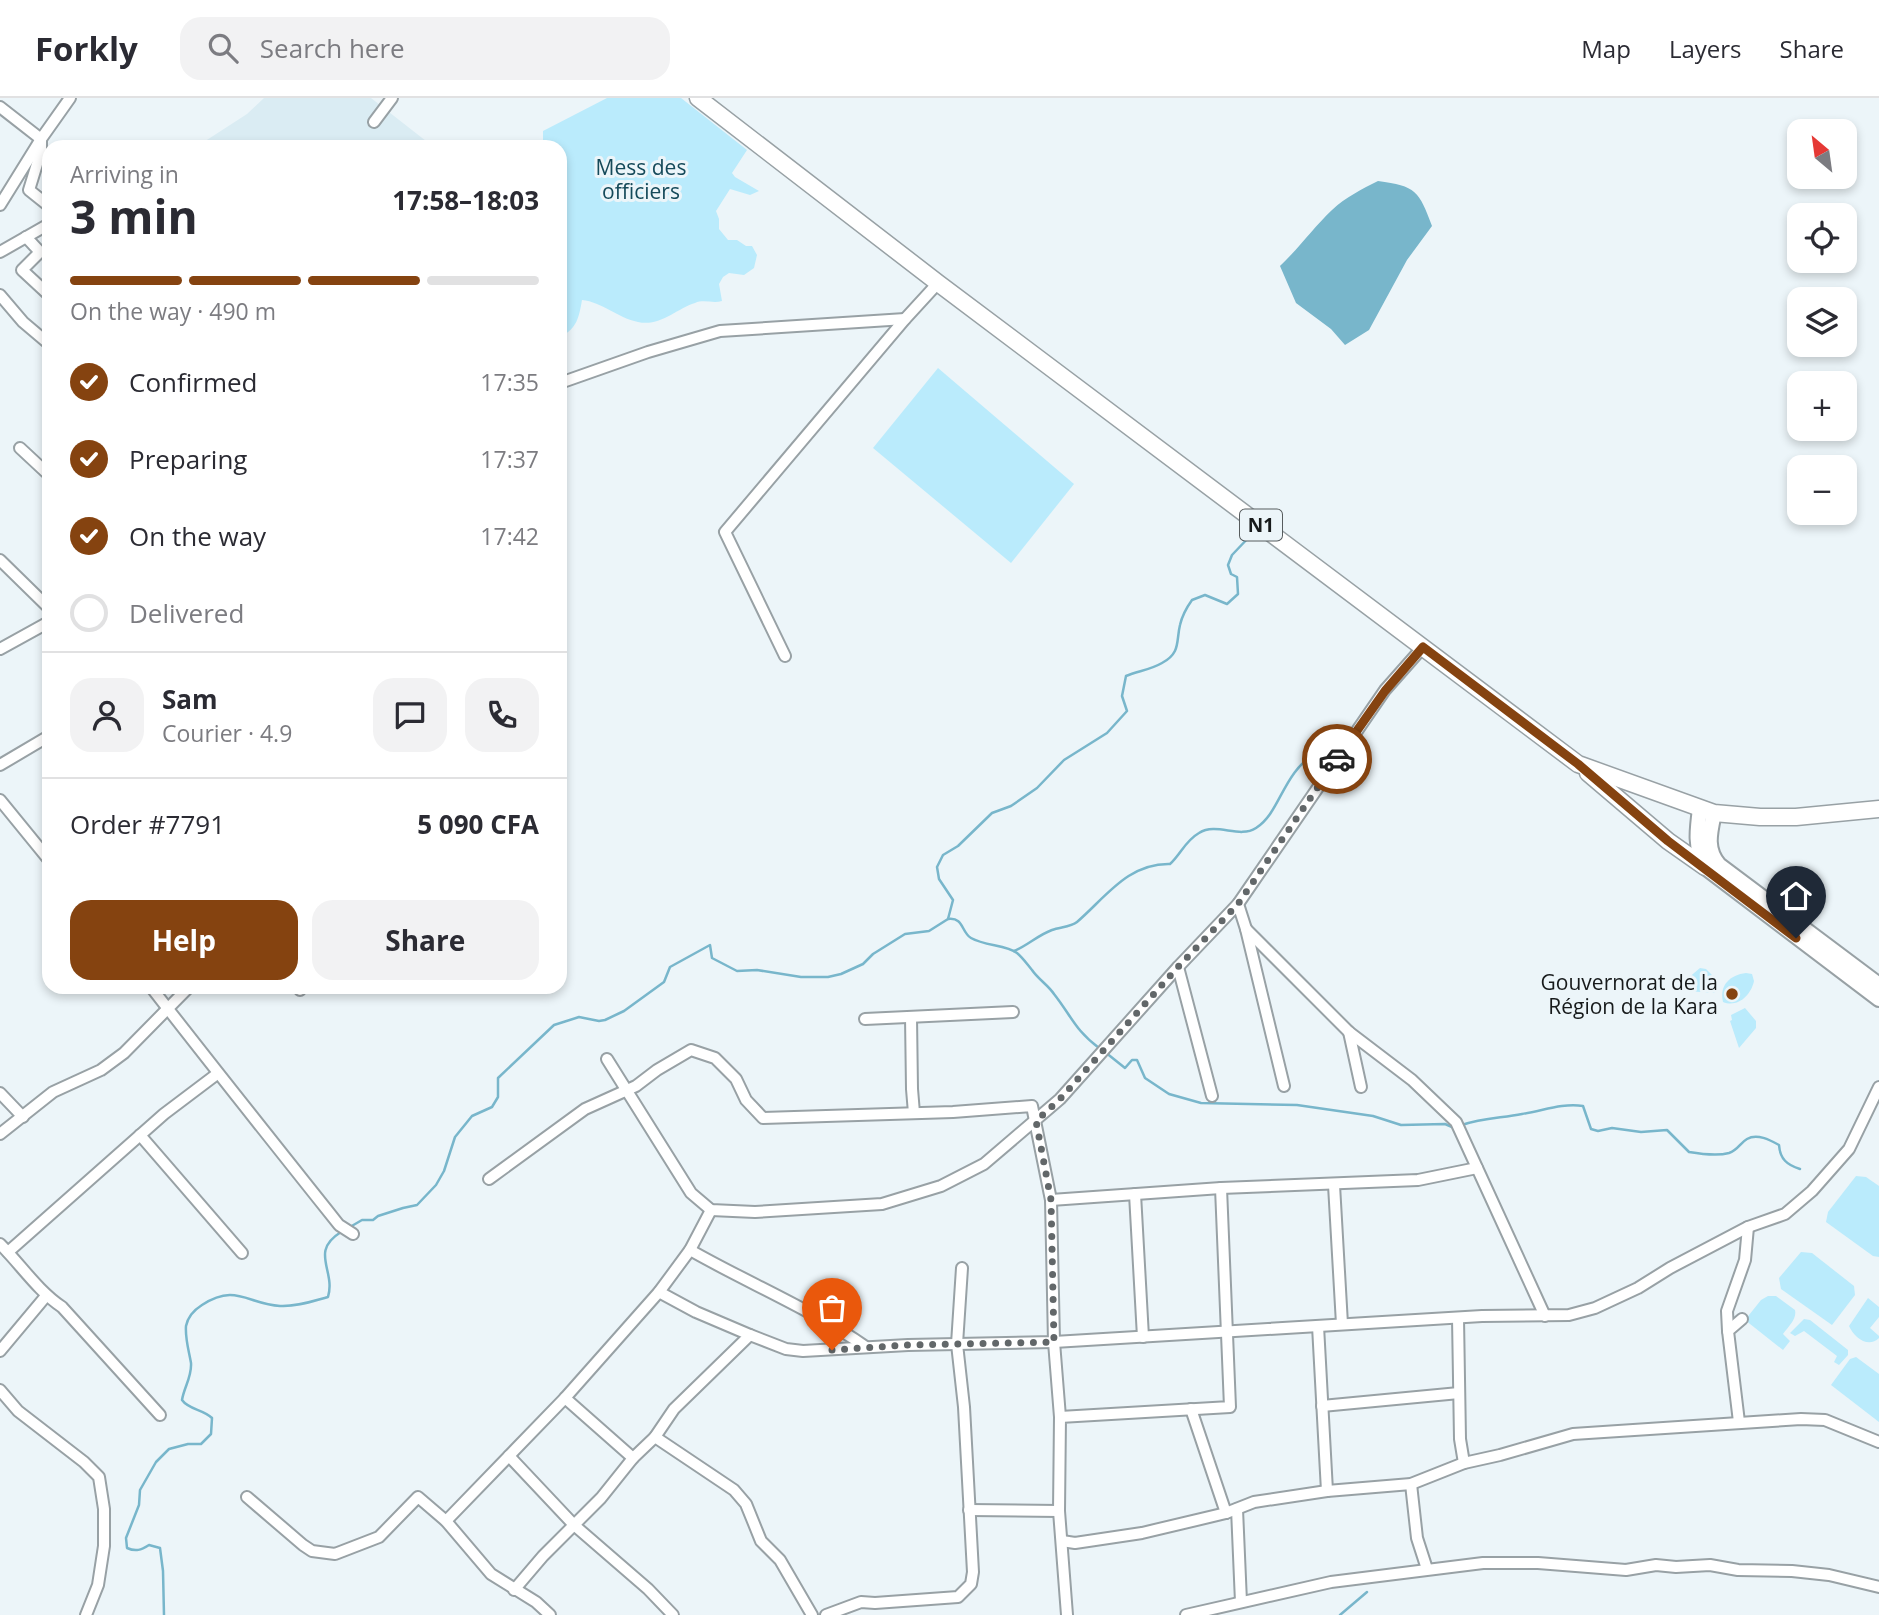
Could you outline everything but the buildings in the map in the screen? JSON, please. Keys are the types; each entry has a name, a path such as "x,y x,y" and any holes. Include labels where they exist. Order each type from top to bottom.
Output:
{"highway":[{"name":"N1","path":"698,98 938,283 1578,764 1707,811 1760,817 1796,817 1879,809"},
{"path":"1578,764 1668,841 1705,867"}],"main road":[{"path":"1707,811 1696,839 1705,867 1879,985"},
{"path":"1707,811 1713,859 1879,999"}],"street":[{"path":"0,205 70,98"},
{"path":"374,122 392,98"},
{"path":"0,107 41,139"},
{"path":"41,139 41,150 29,190 42,200"},
{"path":"0,252 42,228"},
{"path":"26,237 40,252 22,270 42,289"},
{"path":"785,656 725,532 905,318 938,283"},
{"path":"0,295 23,322 42,338"},
{"path":"567,381 648,352 720,331 905,318"},
{"path":"20,448 42,468"},
{"path":"0,560 42,601"},
{"path":"0,649 42,626"},
{"path":"607,1059 691,1193 710,1210 755,1212 882,1204 941,1186 984,1164 1060,1099 1238,904 1385,691 1423,647"},
{"path":"0,765 42,740"},
{"path":"0,800 42,842"},
{"path":"1238,904 1284,1086"},
{"path":"1246,929 1349,1032 1412,1080 1458,1126 1545,1316"},
{"path":"1178,967 1212,1096"},
{"path":"156,994 339,1225 353,1234"},
{"path":"0,1134 53,1091 102,1070 124,1053 182,994"},
{"path":"865,1018 1013,1012"},
{"path":"911,1017 914,1113"},
{"path":"1349,1032 1361,1087"},
{"path":"489,1179 584,1109 627,1091 691,1050 715,1058 736,1079 746,1100 763,1118 914,1113 1032,1105 1051,1200 1054,1342 1060,1417 1059,1511 1067,1615"},
{"path":"160,1415 62,1307 46,1296 4,1248 217,1074"},
{"path":"659,1293 750,1335 786,1349 803,1351 1054,1342 1342,1324 1569,1315 1595,1308 1638,1288 1748,1227 1785,1214 1812,1191 1849,1149 1879,1087"},
{"path":"0,1093 23,1117"},
{"path":"140,1135 242,1253"},
{"path":"1051,1200 1221,1188 1418,1180 1477,1168"},
{"path":"1334,1185 1342,1324"},
{"path":"1060,1417 1230,1407 1221,1188"},
{"path":"1135,1194 1143,1336"},
{"path":"446,1521 565,1398 659,1293 690,1250 710,1210"},
{"path":"1739,1422 1727,1311 1745,1260 1748,1227"},
{"path":"690,1250 831,1323 866,1347"},
{"path":"826,1615 861,1602 958,1597 971,1584 973,1572 964,1407 957,1344 962,1268"},
{"path":"0,1351 46,1296"},
{"path":"1458,1318 1459,1393 1464,1463"},
{"path":"1728,1331 1742,1319"},
{"path":"1318,1326 1327,1491"},
{"path":"514,1590 601,1497 654,1437 674,1409 750,1335"},
{"path":"0,1390 18,1411 99,1477 104,1509 104,1546 98,1585 86,1615"},
{"path":"1322,1406 1459,1393"},
{"path":"565,1398 633,1458"},
{"path":"1191,1409 1226,1513"},
{"path":"1062,1541 1075,1543 1116,1538 1226,1513 1254,1502 1327,1491 1411,1484 1464,1463 1573,1434 1801,1419 1825,1420 1879,1442"},
{"path":"654,1437 734,1490 746,1504 761,1541 780,1560 813,1615"},
{"path":"509,1456 574,1525 648,1589 673,1615"},
{"path":"1411,1484 1417,1538 1427,1569"},
{"path":"247,1497 303,1545 326,1555 379,1537 418,1497 446,1521 491,1574 536,1602 550,1615"},
{"path":"1237,1509 1241,1602"},
{"path":"969,1510 1059,1511"},
{"path":"1185,1615 1331,1582 1483,1563 1538,1563 1626,1570 1656,1565 1710,1565 1738,1570 1829,1575 1879,1587"},
{"path":"870,1615 875,1603"}],"shaded area":[{"path":"264,98 371,98 425,140 207,140 247,114"},
{"path":"1378,181 1401,185 1414,192 1432,226 1407,260 1369,330 1345,345 1331,329 1296,303 1280,266 1337,205"}],"green space":[{"name":"Mess des officiers","path":"607,98 681,98 747,150 732,173 759,191 750,195 730,189 716,211 719,229 728,240 737,240 746,246 752,246 757,255 754,268 744,275 729,273 723,277 719,284 722,301 698,302 654,322 631,320 582,300 576,322 567,332 567,140 543,140 543,131"},
{"path":"938,368 1074,484 1011,563 873,448"},
{"path":"1700,968 1706,969 1717,980 1715,993 1686,991 1686,987 1680,985"},
{"path":"1746,973 1752,974 1754,981 1747,995 1739,1002 1723,1002 1724,986 1727,982"},
{"path":"1745,1008 1756,1021 1756,1028 1739,1048 1730,1021 1731,1015"},
{"path":"1856,1176 1866,1177 1879,1186 1879,1257 1873,1256 1826,1222 1828,1212"},
{"path":"1801,1252 1812,1253 1854,1286 1855,1295 1832,1325 1781,1289 1779,1278"},
{"path":"1776,1296 1795,1310 1794,1319 1783,1334 1790,1341 1783,1350 1745,1320 1761,1300"},
{"path":"1868,1298 1879,1307 1879,1317 1870,1328 1879,1338 1866,1342 1858,1338 1849,1326"},
{"path":"1804,1319 1810,1320 1848,1350 1848,1355 1839,1365 1834,1362 1837,1356 1804,1331 1795,1336 1790,1333"},
{"path":"1856,1357 1879,1374 1879,1422 1831,1385 1850,1359"}],"waterway":[{"path":"350,1227 362,1220 373,1220 378,1216 417,1205 436,1185 444,1171 455,1137 472,1116 492,1107 498,1097 498,1078 554,1025 579,1017 605,1020 624,1011 664,982 670,967 710,945 712,958 737,971 757,970 801,977 828,977 863,964 873,954 905,934 929,931 948,919 953,900 939,879 937,867 943,855 958,846 992,813 1011,806 1037,788 1064,760 1107,733 1127,711 1122,696 1126,676 1158,665 1172,655 1177,646 1182,618 1192,600 1205,595 1227,604 1238,594 1237,577 1231,574 1228,565 1232,555 1251,535"},
{"path":"1014,951 1047,932 1075,924 1130,875 1155,865 1170,864 1199,833 1213,829 1242,832 1256,828 1271,812 1296,771 1316,753"},
{"path":"948,919 957,920 971,938 1017,953 1052,991 1079,1029 1099,1048"},
{"path":"1105,1052 1125,1068 1132,1060 1137,1060 1145,1078 1169,1094 1201,1103 1297,1105 1373,1116 1401,1125 1456,1126"},
{"path":"1462,1125 1560,1106 1583,1106 1591,1129 1598,1131 1612,1128 1641,1132 1667,1130 1689,1152 1729,1153 1751,1137 1768,1139 1779,1145 1785,1161 1800,1169"},
{"path":"164,1615 160,1548 149,1545 138,1550 130,1549 127,1548 126,1538 139,1505 140,1490 156,1462 169,1449 201,1444 211,1434 212,1418 182,1400 191,1368 186,1336 188,1319 202,1305 224,1296 241,1296 280,1306 298,1305 328,1297 330,1287 325,1254 332,1239 341,1232"},
{"path":"1340,1615 1367,1592"}],"way so far":[{"path":"832,1350 908,1345 1054,1342 1051,1200 1036,1121 1060,1099 1238,904 1337,759"}],"place":[{"name":"Gouvernorat de la Région de la Kara","path":"1732,994"}],"route":[{"path":"1337,759 1385,691 1423,647 1578,764 1668,841 1796,938"}]}
